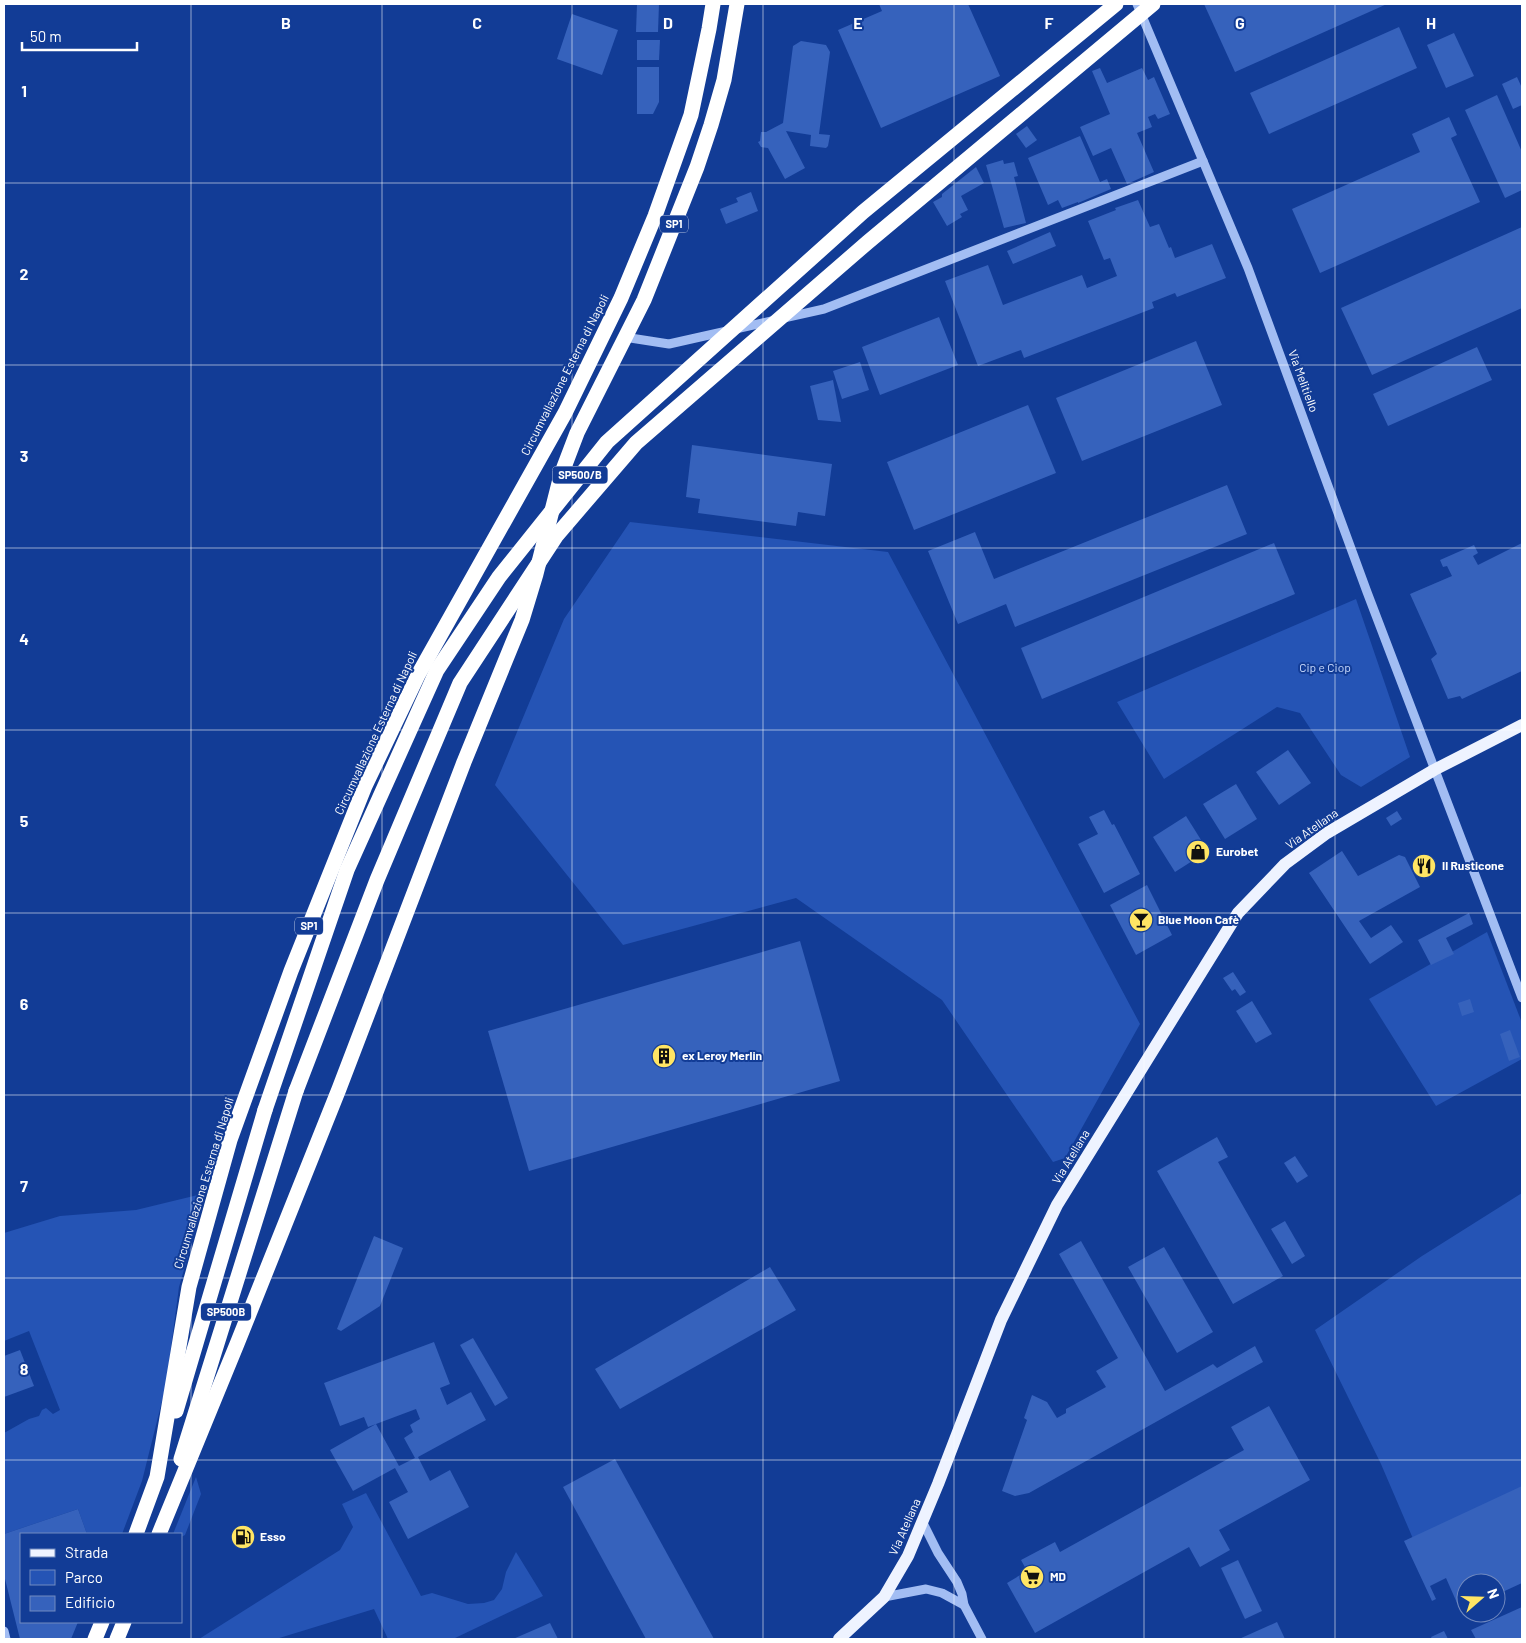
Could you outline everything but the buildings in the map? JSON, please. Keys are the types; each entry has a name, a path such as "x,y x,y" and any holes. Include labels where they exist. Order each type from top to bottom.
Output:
{"highway":[{"name":"Circumvallazione Esterna di Napoli","path":"136,1533 157,1477 188,1287 230,1140 291,970 365,786 418,675 565,414 621,298 655,216 691,115 710,29 713,4"},
{"name":"SP1","path":"158,1533 237,1344 339,1089 464,762 522,620 536,574 561,475 577,433 624,336 644,300 697,166 724,80 737,4"},
{"name":"SP500/B","path":"265,1110 347,870 437,670 499,577 607,442 862,212 1116,4"},
{"name":"SP500/B","path":"296,1091 377,880 460,683 557,535 636,443 868,242 1152,4"},
{"name":"SP500B","path":"158,1533 296,1091"},
{"name":"SP500B","path":"157,1477 265,1110"},
{"path":"94,1639 102,1623"},
{"path":"117,1639 124,1623"}],"main road":[{"name":"Via Atellana","path":"839,1639 884,1597 908,1556 923,1523 1001,1320 1058,1205 1238,913 1285,864 1327,834 1434,770 1522,725"}],"street":[{"name":"Via Melitiello","path":"1137,4 1248,268 1434,770 1522,998"},
{"path":"624,336 669,344 824,309 1203,161"},
{"path":"923,1523 938,1553 957,1582 964,1605 982,1639"},
{"path":"884,1597 926,1589 942,1593 964,1605"},
{"path":"4,1631 6,1639"}],"green space":[{"path":"630,522 888,552 1140,1024 1065,1158 1053,1162 942,1000 796,898 623,945 495,785 564,619"},
{"name":"Cip e Ciop","path":"1356,599 1410,757 1361,787 1341,775 1300,713 1277,707 1164,779 1117,702"},
{"path":"1487,932 1522,1023 1522,1059 1436,1106 1369,999"},
{"path":"206,1193 179,1287 166,1385 142,1481 122,1533 87,1533 78,1509 4,1534 4,1433 29,1419 39,1416 42,1410 46,1408 53,1414 60,1410 29,1331 4,1341 4,1233 60,1216 136,1210"},
{"path":"1522,1193 1522,1489 1414,1541 1381,1464 1315,1330 1422,1256"},
{"path":"196,1477 201,1494 185,1535 182,1536 182,1533 173,1533"},
{"path":"366,1493 421,1596 432,1593 468,1604 494,1600 502,1589 506,1572 516,1552 543,1596 453,1639 388,1639 374,1609 276,1639 199,1639 340,1550 353,1527 342,1504"}],"place":[{"name":"Eurobet","path":"1198,852"},
{"name":"Il Rusticone","path":"1424,866"},
{"name":"Blue Moon Cafè","path":"1141,920"},
{"name":"ex Leroy Merlin","path":"664,1056"},
{"name":"Esso","path":"243,1537"},
{"name":"MD","path":"1032,1577"}]}
